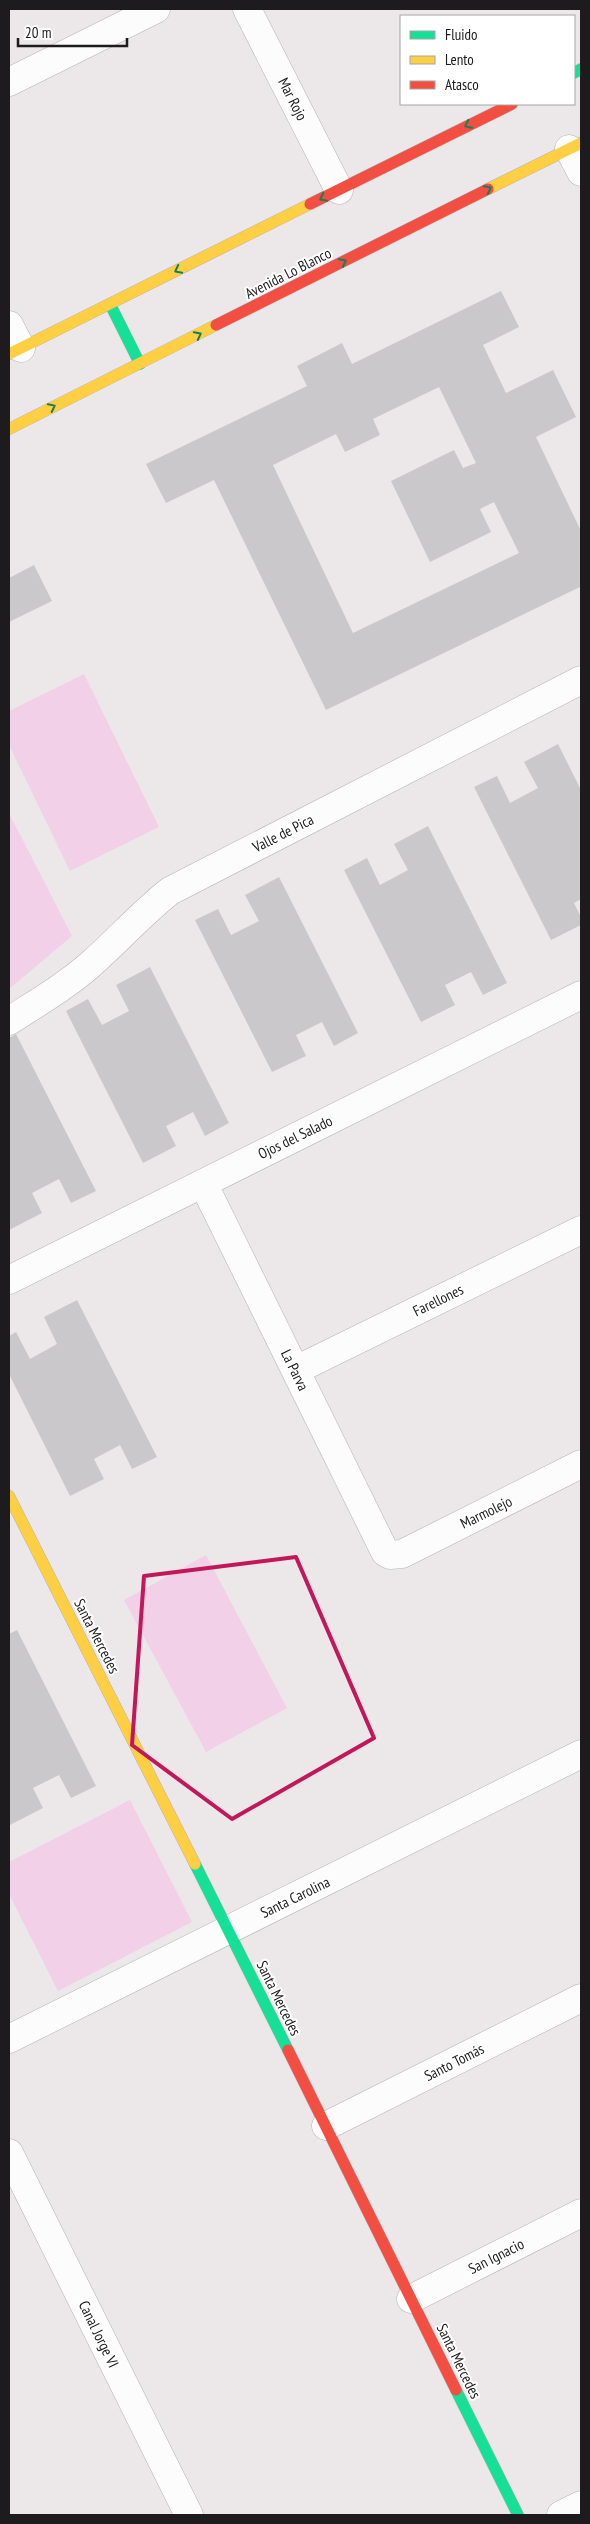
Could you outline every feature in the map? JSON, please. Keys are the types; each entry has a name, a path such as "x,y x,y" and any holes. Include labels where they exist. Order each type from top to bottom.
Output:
{"main road":[{"path":"13,342 110,304 510,105"},
{"name":"Avenida Lo Blanco","path":"9,429 575,146"},
{"path":"110,304 140,364"},
{"name":"Santa Mercedes","path":"9,1496 326,2126 518,2515"}],"street":[{"path":"9,82 156,9"},
{"name":"Mar Rojo","path":"247,9 339,190"},
{"path":"575,146 581,172"},
{"name":"Valle de Pica","path":"9,1021 50,995 83,970 170,891 581,680"},
{"name":"Ojos del Salado","path":"9,1280 581,995"},
{"name":"La Parva","path":"203,1183 382,1546 390,1555"},
{"name":"Farellones","path":"296,1370 581,1230"},
{"name":"Marmolejo","path":"390,1555 402,1554 581,1464"},
{"name":"Santa Carolina","path":"9,2040 581,1754"},
{"name":"Santo Tomás","path":"326,2126 581,1998"},
{"name":"Canal Jorge VI","path":"9,2153 189,2515"},
{"name":"San Ignacio","path":"411,2299 581,2213"},
{"path":"561,2515 581,2505"}],"highlighted area":[{"path":"296,1557 374,1738 232,1819 132,1745 144,1576"}],"shaded area":[{"path":"84,674 159,827 70,871 9,745 9,711"},
{"path":"9,813 72,936 9,989"},
{"path":"206,1555 287,1708 206,1752 124,1600"},
{"path":"130,1800 192,1922 58,1991 9,1894 9,1862"}],"building":[{"path":"501,291 519,327 483,345 506,393 553,370 576,417 536,437 581,531 581,590 580,587 326,710 214,480 166,503 146,464 307,386 297,366 342,343 352,364","holes":["439,387 476,463 463,468 454,450 391,481 430,562 491,532 480,509 494,502 519,553 353,633 273,465 336,434 345,452 380,435 373,419"]},
{"path":"34,565 52,601 9,622 9,578"},
{"path":"558,744 581,790 581,899 574,903 581,917 581,925 551,940 474,787 497,776 510,803 538,788 524,762"},
{"path":"428,826 507,983 483,995 471,972 445,985 455,1005 421,1022 344,870 367,858 380,885 408,870 394,844"},
{"path":"279,877 358,1033 334,1046 322,1022 296,1035 306,1056 272,1072 195,920 218,909 231,935 259,921 245,895"},
{"path":"150,967 229,1123 205,1136 193,1112 166,1126 176,1146 143,1163 66,1011 88,999 102,1025 129,1011 116,985"},
{"path":"16,1034 96,1191 71,1203 59,1179 32,1193 42,1213 9,1230 9,1038"},
{"path":"77,1300 157,1457 132,1469 120,1445 94,1459 104,1479 70,1496 9,1374 9,1336 16,1332 30,1359 57,1344 44,1317"},
{"path":"17,1630 96,1786 71,1798 59,1775 33,1788 43,1808 10,1825 9,1634"}],"traffic: fast":[{"path":"575,72 581,69"},
{"path":"110,304 140,364"},
{"path":"195,1864 288,2050"},
{"path":"456,2390 518,2515"}],"traffic: slow":[{"path":"488,189 581,143"},
{"path":"9,354 310,204"},
{"path":"9,429 216,325"},
{"path":"9,1496 195,1864"}],"traffic: jam":[{"path":"310,204 510,105"},
{"path":"216,325 488,189"},
{"path":"288,2050 456,2390"}]}
